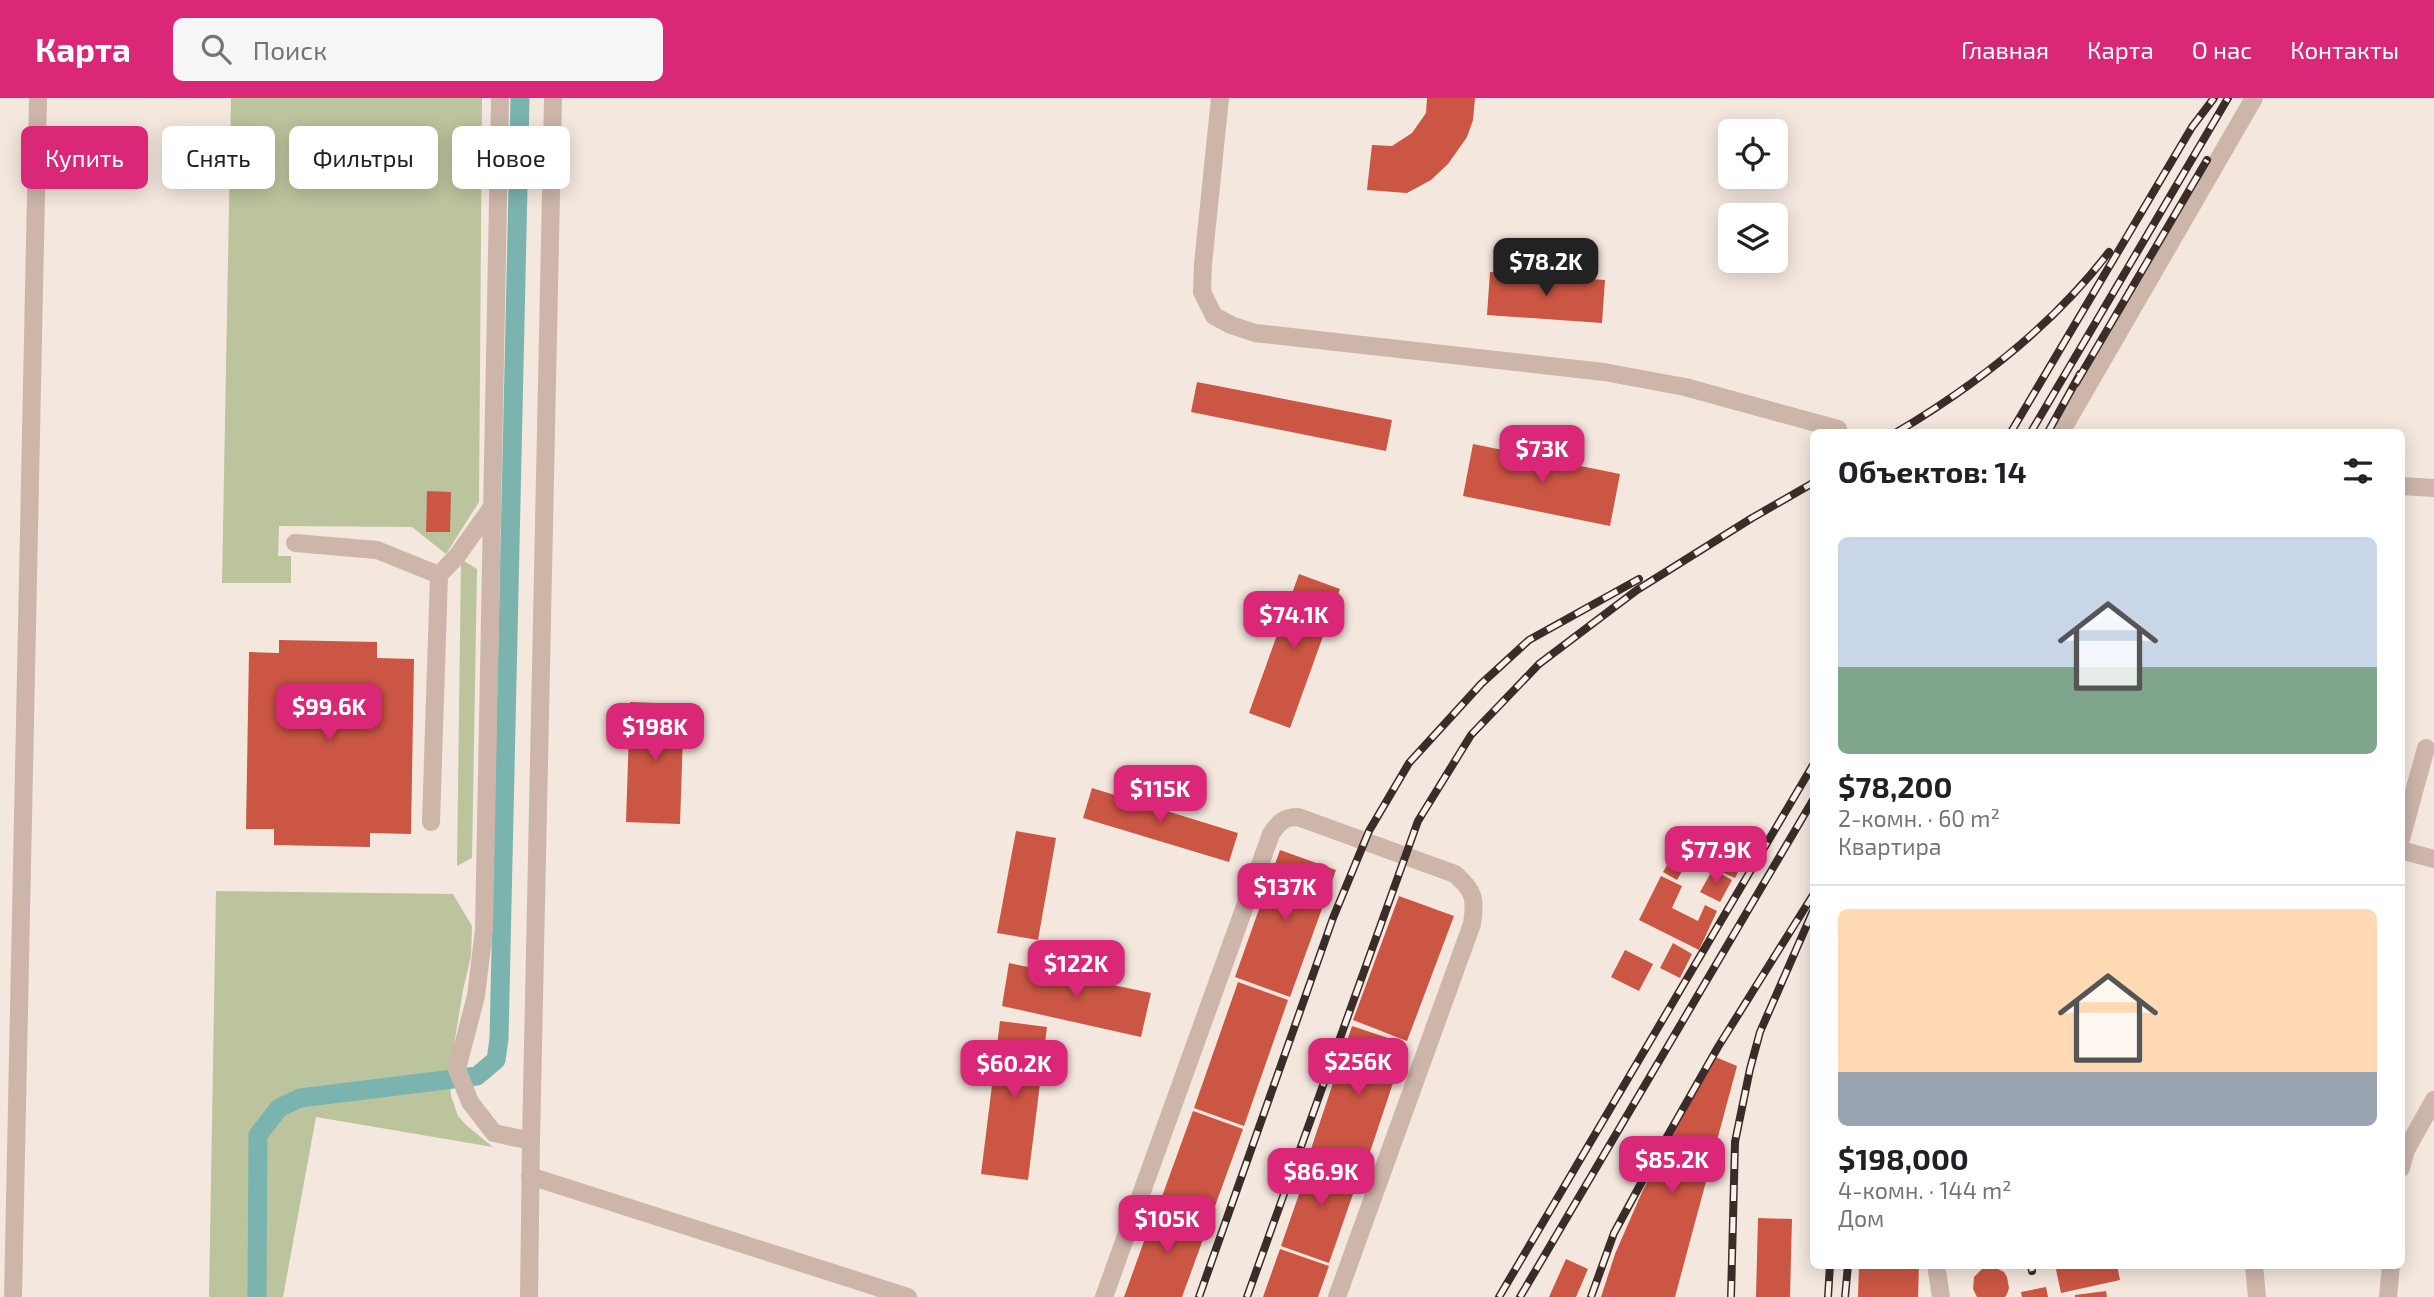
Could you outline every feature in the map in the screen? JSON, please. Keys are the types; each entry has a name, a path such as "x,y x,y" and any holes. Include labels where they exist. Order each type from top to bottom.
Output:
{"street":[{"path":"13,1297 38,98"},
{"path":"500,98 484,930 477,996 457,1069 470,1102 494,1133 531,1141"},
{"path":"529,1297 553,98"},
{"path":"1220,98 1202,283 1202,292 1214,316 1255,333 1617,374 1685,387 1838,429"},
{"path":"2062,429 2254,98"},
{"path":"2405,485 2434,488"},
{"path":"431,822 439,575 492,507"},
{"path":"295,542 377,551 439,575"},
{"path":"2405,824 2426,748"},
{"path":"1104,1297 1271,834 1286,817 1298,817 1455,874 1470,887 1475,904 1472,925 1337,1297"},
{"path":"2405,851 2434,859"},
{"path":"2405,1154 2434,1100"},
{"path":"530,1176 908,1297"},
{"path":"1937,1269 1941,1297"},
{"path":"2254,1269 2257,1297"},
{"path":"2389,1297 2391,1269"}],"green space":[{"path":"231,98 482,98 482,126 452,126 452,189 481,189 479,502 446,554 412,527 279,526 278,556 291,556 291,583 222,583 229,189 275,189 275,126 230,126"},
{"path":"461,559 477,569 472,858 457,866"},
{"path":"216,891 453,894 472,926 471,956 449,1076 451,1096 458,1116 493,1147 316,1117 283,1297 209,1297"}],"building":[{"path":"1427,98 1475,98 1473,120 1467,137 1448,164 1431,180 1407,193 1367,190 1372,145 1392,146 1412,133 1426,113"},
{"path":"1490,272 1605,280 1602,323 1487,315"},
{"path":"1197,382 1392,420 1386,451 1191,412"},
{"path":"1473,444 1620,474 1610,526 1463,496"},
{"path":"427,491 451,492 450,532 426,532"},
{"path":"1299,574 1340,589 1290,728 1249,713"},
{"path":"279,640 377,642 377,658 414,659 411,834 370,833 370,847 274,845 274,829 246,829 249,652 279,653"},
{"path":"630,702 684,704 680,824 626,822"},
{"path":"1092,788 1238,833 1229,862 1083,818"},
{"path":"1016,831 1056,838 1038,940 997,933"},
{"path":"1699,845 1742,864 1735,878 1692,859"},
{"path":"1280,850 1336,870 1290,997 1235,977"},
{"path":"1673,855 1687,863 1677,880 1663,872"},
{"path":"1713,869 1732,880 1720,902 1700,892"},
{"path":"1661,876 1682,886 1672,908 1698,921 1705,905 1717,911 1699,950 1639,920"},
{"path":"1399,896 1454,916 1407,1041 1353,1020"},
{"path":"1673,943 1692,954 1680,978 1660,968"},
{"path":"1625,950 1653,964 1639,991 1611,977"},
{"path":"1009,963 1151,993 1141,1037 1002,1006"},
{"path":"1238,982 1288,1000 1244,1126 1194,1108"},
{"path":"1000,1021 1047,1027 1028,1180 981,1174"},
{"path":"1352,1026 1406,1044 1364,1170 1310,1152"},
{"path":"1713,1056 1737,1066 1675,1297 1601,1297 1615,1254 1642,1192"},
{"path":"1193,1111 1243,1129 1210,1220 1160,1202"},
{"path":"1313,1154 1361,1171 1329,1263 1281,1246"},
{"path":"1157,1205 1209,1223 1182,1297 1124,1297"},
{"path":"1758,1218 1792,1219 1790,1297 1756,1297"},
{"path":"1280,1249 1329,1266 1318,1297 1263,1297"},
{"path":"1566,1259 1588,1269 1576,1297 1549,1297"},
{"path":"1859,1269 1919,1269 1918,1297 1858,1297"},
{"path":"1982,1269 1998,1269 2004,1272 2009,1288 2007,1294 2005,1297 1977,1297 1973,1289 1974,1277"},
{"path":"2056,1269 2118,1269 2120,1280 2061,1293"},
{"path":"2046,1287 2048,1297 2022,1297 2021,1292"},
{"path":"2106,1291 2107,1297 2075,1297 2075,1295"}],"waterway":[{"path":"257,1297 258,1135 279,1108 300,1098 477,1076 496,1060 499,1039 520,98"}],"railway":[{"path":"2013,429 2192,127 2214,98"},
{"path":"2033,429 2228,98"},
{"path":"2076,383 2207,160"},
{"path":"1902,429 1956,394 2012,352 2063,304 2109,252"},
{"path":"2050,429 2080,374"},
{"path":"1247,1297 1418,821 1471,735 1539,664 1637,590 1810,485"},
{"path":"1199,1297 1333,918 1369,831 1409,763 1481,684 1529,640 1639,579"},
{"path":"1499,1297 1810,770"},
{"path":"1520,1297 1810,805"},
{"path":"1591,1297 1614,1233 1651,1165 1718,1047 1810,900"},
{"path":"1731,1297 1735,1142 1750,1069 1760,1032 1810,918"},
{"path":"1828,1297 1830,1269"},
{"path":"1845,1297 1848,1269"}]}
